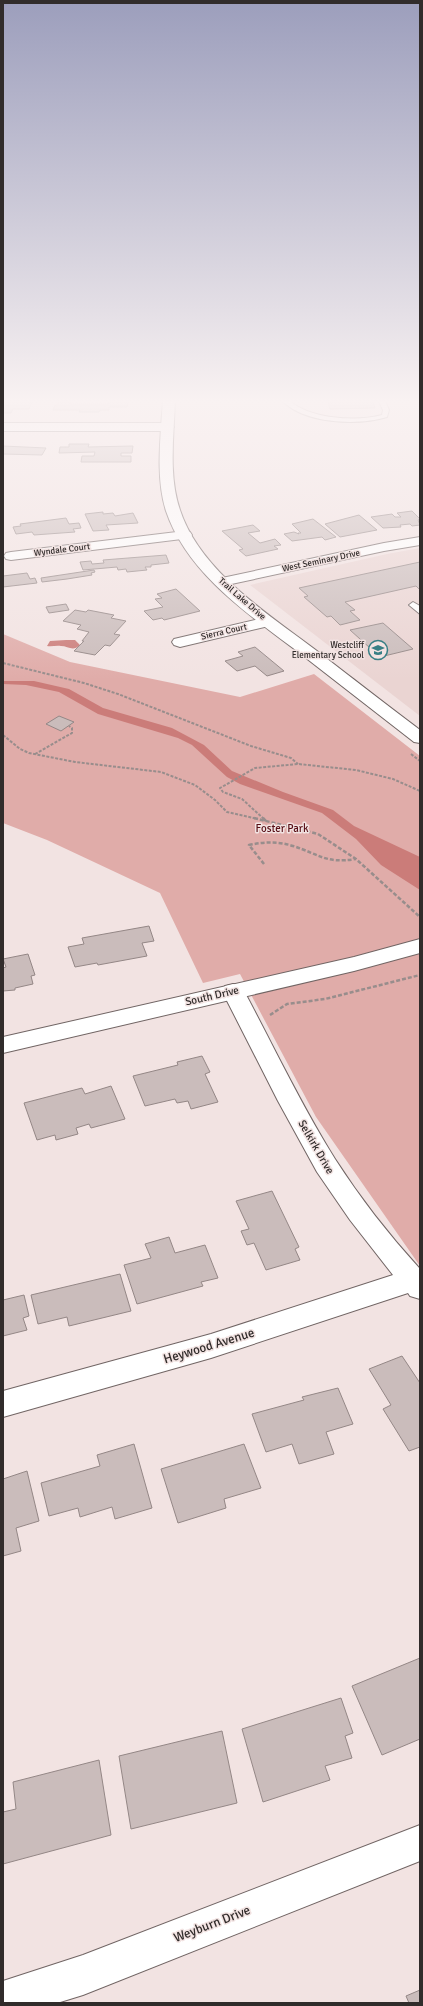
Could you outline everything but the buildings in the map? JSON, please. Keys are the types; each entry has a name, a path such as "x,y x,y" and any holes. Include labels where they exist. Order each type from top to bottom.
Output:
{"street":[{"name":"Trail Lake Drive","path":"170,493 173,510 185,535 202,560 222,582 268,622 420,738"},
{"name":"Wyndale Court","path":"11,556 185,535"},
{"name":"West Seminary Drive","path":"222,582 384,547 420,541"},
{"name":"Sierra Court","path":"180,642 268,622"},
{"name":"South Drive","path":"3,1045 354,964 420,946"},
{"name":"Selkirk Drive","path":"233,991 305,1129 326,1165 369,1226 416,1284"},
{"name":"Heywood Avenue","path":"3,1404 211,1346 416,1284"},
{"name":"Weyburn Drive","path":"3,2001 83,1975 420,1843"}],"path":[{"path":"3,663 84,683 118,694 244,743 291,758 298,764"},
{"path":"35,754 72,733 72,728 69,726"},
{"path":"3,735 20,749 35,754 75,762 120,766 160,772 195,785 215,800 227,812 318,834 356,859 420,917"},
{"path":"267,822 242,799 223,792 220,788 255,768 298,764 356,770 393,779 420,791"},
{"path":"264,864 249,845 264,842 279,843 297,847 328,860 344,861 356,859"},
{"path":"248,1021 274,1014 287,1004 325,999 420,975"}],"shaded area":[{"name":"Westcliff Elementary School","path":"420,548 420,716 250,585 387,554"},
{"path":"75,640 80,645 75,648 64,646 47,646 50,641"},
{"path":"3,681 34,681 69,689 103,708 172,728 204,745 232,771 283,792 333,810 354,826 420,857 420,890 381,865 356,839 322,813 240,784 227,777 192,745 178,738 98,714 59,692 26,685 3,684"}],"green space":[{"name":"Foster Park","path":"3,634 70,662 240,697 314,674 420,756 420,1266 316,1117 240,974 203,983 160,893 47,840 3,823"}],"place":[{"name":"Westcliff Elementary School","path":"378,650"}]}
